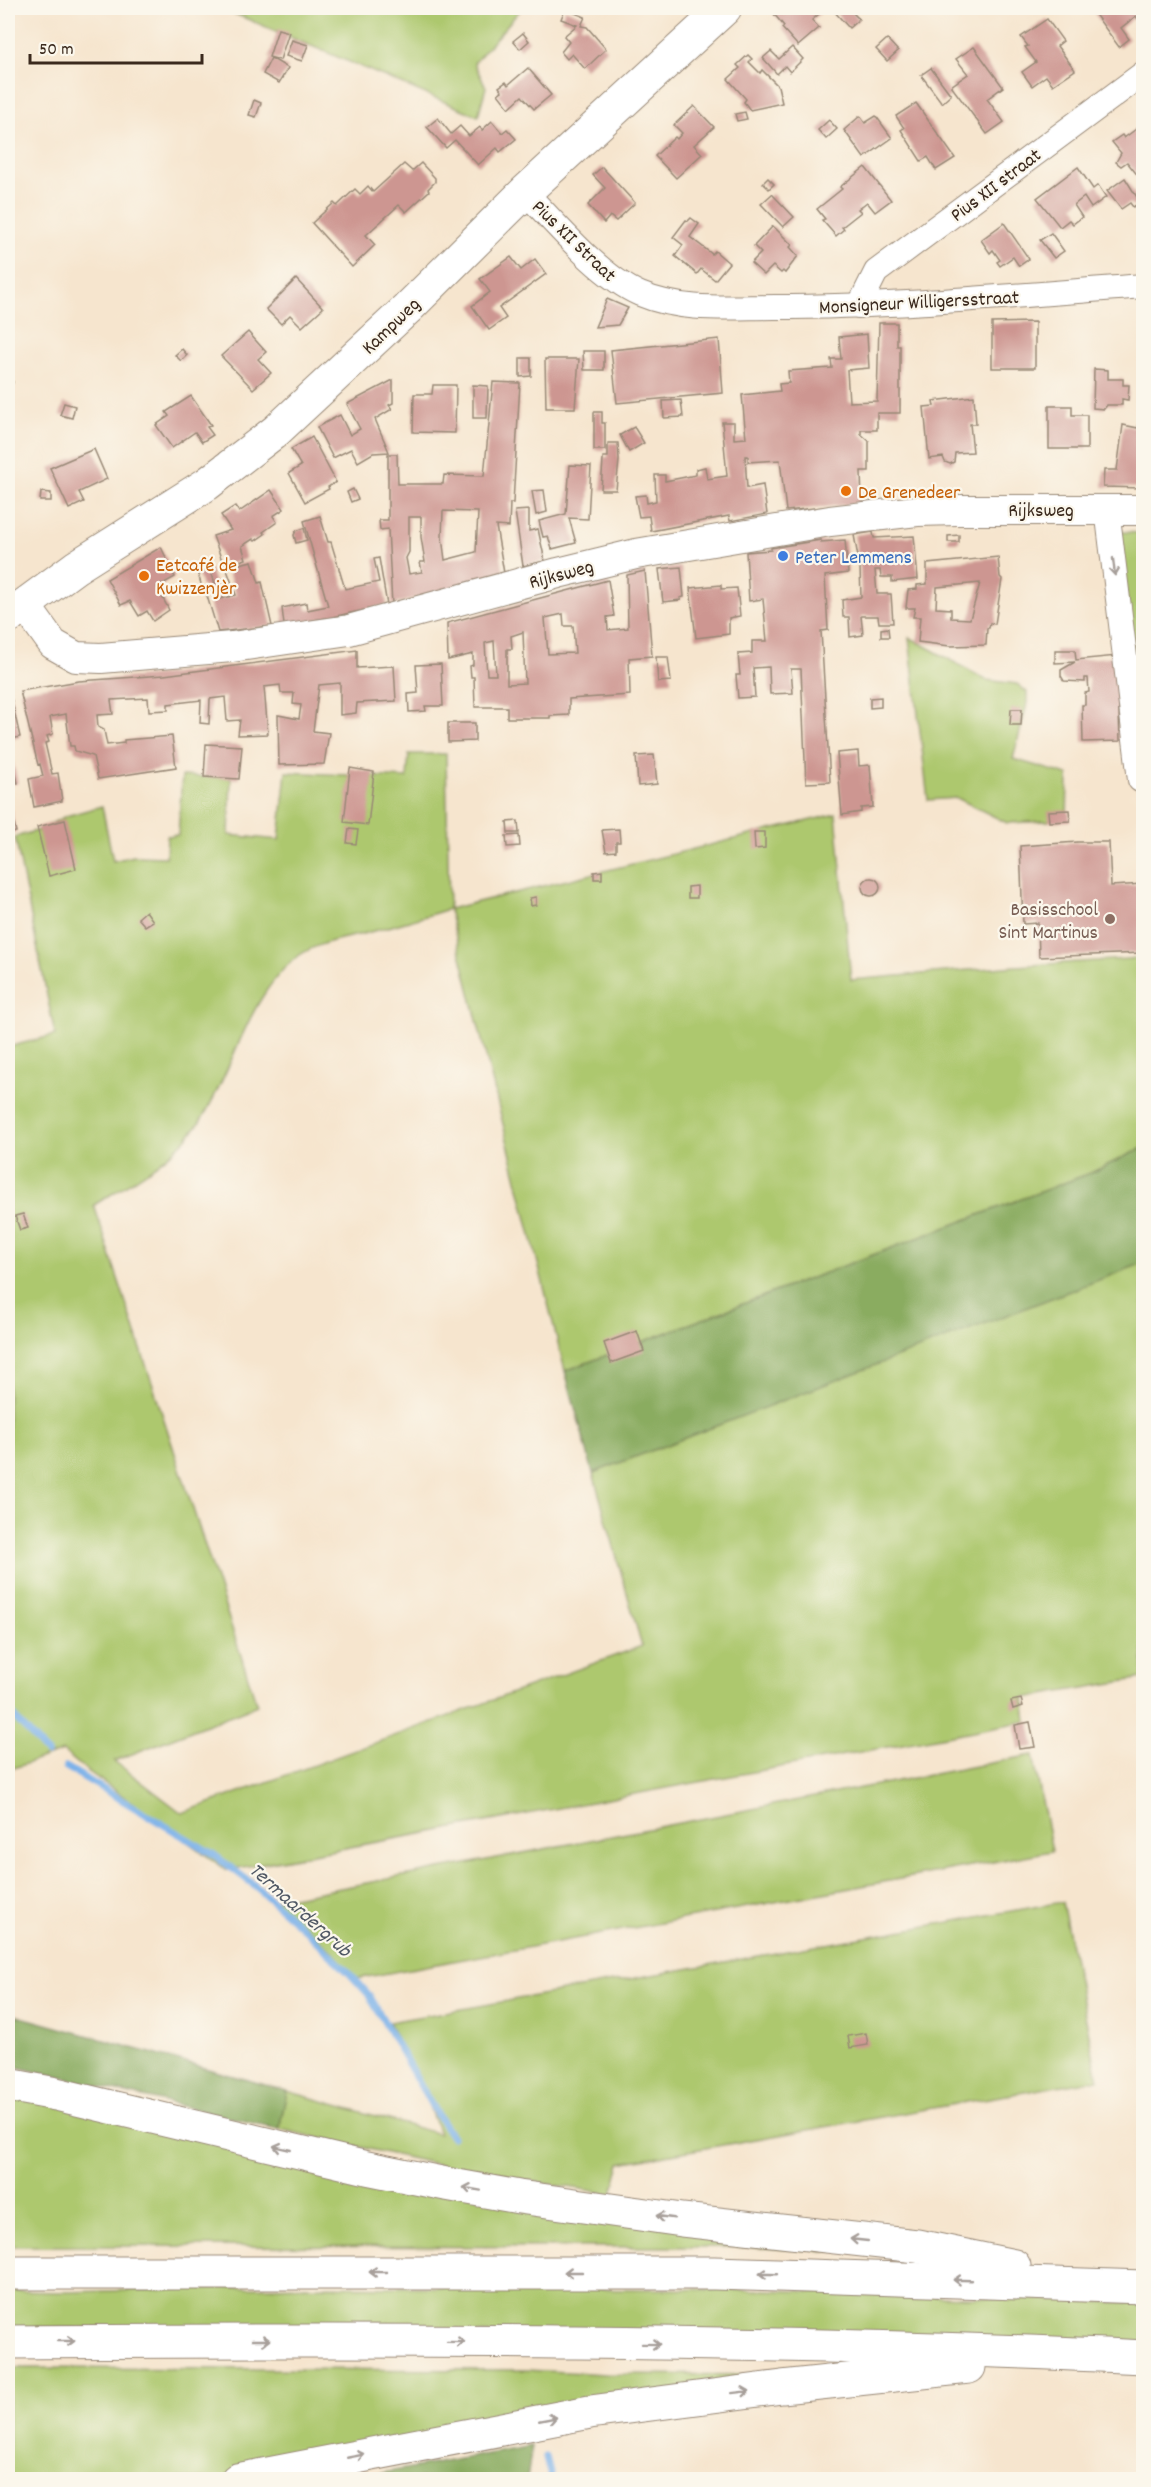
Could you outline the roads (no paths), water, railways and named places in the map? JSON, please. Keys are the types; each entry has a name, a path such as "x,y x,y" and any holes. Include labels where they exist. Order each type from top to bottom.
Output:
{"main road":[{"name":"Kampweg","path":"16,611 111,543 207,484 276,431 400,315 525,192 725,8"},
{"path":"8,2085 155,2116 367,2168 457,2186 682,2220 917,2246 1105,2285"},
{"path":"8,2273 714,2273 1143,2287"},
{"path":"8,2342 304,2340 710,2344 1143,2357"},
{"path":"237,2480 590,2412 782,2387 1091,2355"}],"street":[{"name":"Pius XII straat","path":"859,306 876,272 1143,73"},
{"name":"Pius XII Straat","path":"525,192 570,239 621,285 660,301 694,307"},
{"name":"Monsigneur Willigersstraat","path":"694,307 859,306 1143,286"},
{"path":"1107,509 1140,780 1143,780"},
{"name":"Rijksweg","path":"16,611 53,644 76,657 101,658 232,647 368,625 636,554 830,521 917,511 1143,510"}],"waterway":[{"name":"Termaardergrub","path":"8,1710 47,1753"},
{"name":"Termaardergrub","path":"66,1767 213,1854 254,1885 306,1931 369,1995 452,2137"},
{"name":"Termaardergrub","path":"546,2457 552,2480"}],"place":[{"name":"De Grenedeer","path":"846,491"},
{"name":"Peter Lemmens","path":"783,556"},
{"name":"Eetcafé de Kwizzenjèr","path":"144,576"},
{"name":"Basisschool Sint Martinus","path":"1110,919"}]}
